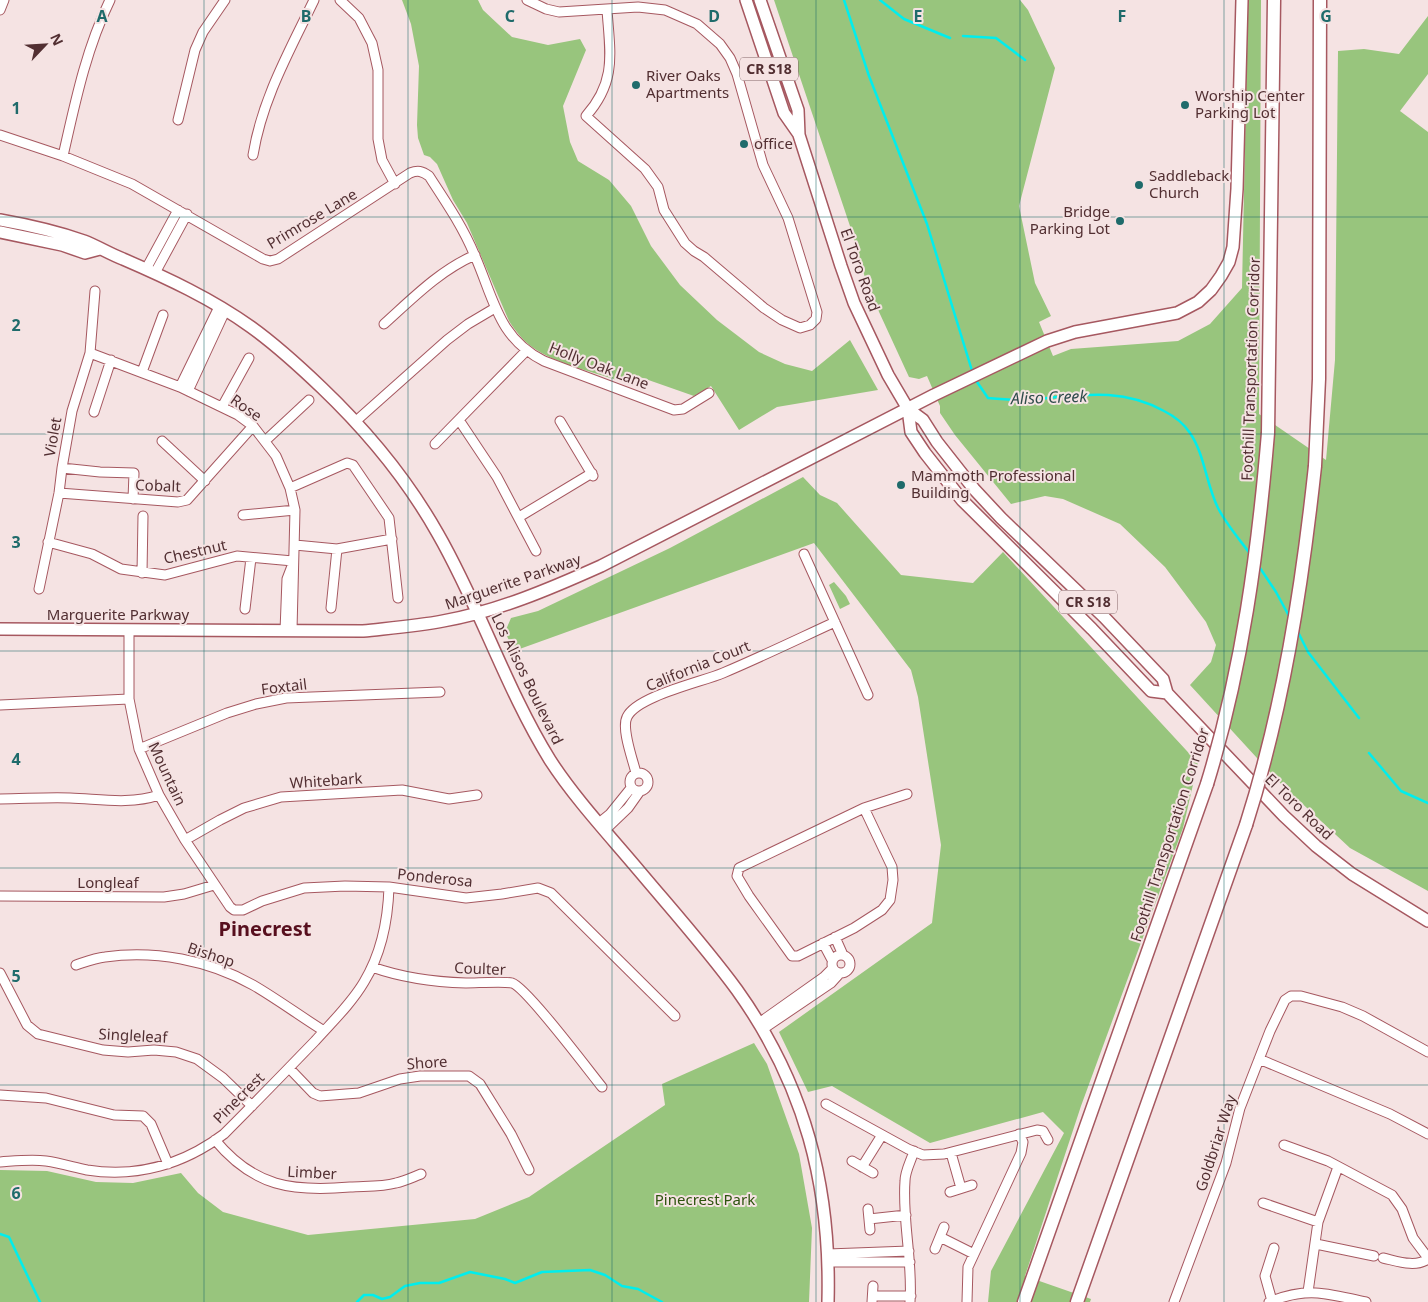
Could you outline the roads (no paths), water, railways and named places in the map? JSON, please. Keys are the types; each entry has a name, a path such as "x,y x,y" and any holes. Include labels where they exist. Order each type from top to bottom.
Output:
{"highway":[{"name":"Foothill Transportation Corridor","path":"1024,1302 1181,863 1207,784 1222,730 1234,675 1251,585 1268,434 1274,0"},
{"path":"1078,1298 1246,826 1267,755 1291,643 1315,466 1319,379 1319,42 1321,0"}],"main road":[{"name":"El Toro Road","path":"746,0 784,113 799,135"},
{"name":"El Toro Road","path":"760,0 798,110 799,135 841,266 854,303 888,375 908,409 911,432 925,454 962,500 1151,690 1166,693"},
{"name":"Marguerite Parkway","path":"0,629 363,631 408,627 478,613 562,584 601,566 934,395 1047,341 1075,332 1177,314 1198,302 1211,290 1222,276 1229,262 1233,247 1237,189 1242,0"},
{"name":"Los Alisos Boulevard","path":"0,220 86,242 151,271 222,309 249,326 278,348 356,421 413,492 439,535 522,708 551,761 602,827 720,968 761,1026 779,1060 803,1113 824,1198 829,1258 828,1302"},
{"name":"Los Alisos Boulevard","path":"0,232 62,245 85,252 100,249"},
{"name":"El Toro Road","path":"908,409 923,420 937,442 1001,518 1104,617 1163,679 1166,693 1284,816 1316,846 1352,874 1428,921"}],"street":[{"path":"0,10 4,0"},
{"path":"63,156 79,84 103,14 110,0"},
{"path":"178,120 196,50 203,32 225,0"},
{"path":"253,155 257,131 271,91 314,0"},
{"path":"340,0 359,18 372,43 378,70 378,139 382,160 395,184"},
{"path":"528,0 546,9 559,12 638,7 665,10 689,20 706,30 720,44 730,58 737,74 763,164 788,218 817,316 810,326 794,327 776,316 684,243 664,210 658,187 652,178 645,169 586,116 604,90 609,75 611,61 607,10"},
{"path":"665,10 667,0"},
{"path":"0,135 63,156 132,184 182,212 151,271"},
{"name":"Primrose Lane","path":"182,212 270,261 278,259 410,173 416,171 423,172 430,176"},
{"name":"Holly Oak Lane","path":"430,176 456,216 475,255 495,308 509,335 526,351 544,361 674,410 683,409 709,393"},
{"path":"384,324 435,278 456,264 475,255"},
{"name":"Violet","path":"38,589 59,493 72,411 90,353 95,291"},
{"path":"356,421 447,340 468,324 495,308"},
{"path":"185,389 222,309"},
{"path":"142,372 163,315"},
{"path":"435,444 526,351"},
{"name":"Rose","path":"90,353 185,389 238,415 253,426 276,456 290,488 294,510 295,545 288,579 289,630"},
{"path":"222,407 249,358"},
{"path":"94,412 111,360"},
{"path":"265,441 309,400"},
{"path":"459,420 498,476 536,551"},
{"path":"519,517 592,475 560,421"},
{"name":"Cobalt","path":"59,493 178,502 188,500 253,426"},
{"path":"162,442 204,481"},
{"path":"290,488 347,463 353,465 389,518 398,598"},
{"path":"62,468 134,473 133,499"},
{"path":"243,515 294,510"},
{"path":"142,573 143,516"},
{"path":"295,545 337,549 392,540"},
{"name":"Chestnut","path":"48,542 92,554 121,569 165,575 237,556 293,561"},
{"path":"331,608 337,549"},
{"path":"804,554 868,695"},
{"path":"245,609 251,558"},
{"name":"California Court","path":"635,790 646,788 648,781 643,773 636,773 625,728 627,717 634,709 666,692 722,673 835,622"},
{"name":"Mountain","path":"129,631 129,700 138,749 158,795 184,840 224,901 234,910"},
{"name":"Foxtail","path":"138,749 226,713 286,698 440,692"},
{"path":"0,705 129,700"},
{"path":"602,827 628,808 635,790 630,779 636,773"},
{"name":"Whitebark","path":"184,840 244,808 281,797 402,790 449,799 478,795"},
{"path":"864,808 890,860 893,873 890,900 882,910 854,928 796,956 790,954 749,896 737,876 737,870 743,864 864,808 907,794"},
{"path":"0,799 68,798 125,801 141,800 158,795"},
{"name":"Longleaf","path":"0,896 164,897 184,894 214,885"},
{"name":"Ponderosa","path":"234,910 243,910 262,901 304,888 345,886 389,887 466,898 538,888 551,893 675,1016"},
{"name":"Pinecrest","path":"0,1162 19,1160 46,1161 88,1170 113,1173 132,1172 168,1164 205,1147 215,1140 289,1068 324,1031 364,983 372,967 384,932 389,887"},
{"path":"823,943 835,967 846,972 850,967 848,958 843,955 835,937"},
{"path":"761,1026 824,977 835,967 837,956 843,955"},
{"name":"Bishop","path":"76,965 104,957 137,956 169,957 197,962 225,972 252,985 324,1031"},
{"name":"Coulter","path":"372,967 414,979 512,984 522,991 544,1015 602,1087"},
{"name":"Singleleaf","path":"0,973 27,1025 38,1034 104,1050 176,1052 197,1059 223,1078 252,1106"},
{"name":"Goldbriar Way","path":"1174,1302 1226,1163 1240,1108 1270,1030 1285,1000 1291,996 1301,996 1342,1007 1363,1016 1428,1052"},
{"path":"1259,1059 1390,1114 1428,1134"},
{"name":"Shore","path":"289,1068 313,1093 320,1096 359,1093 400,1079 420,1076 469,1076 480,1084 511,1134 529,1170"},
{"path":"0,1095 46,1098 114,1115 143,1116 151,1124 168,1164"},
{"path":"826,1104 923,1155 951,1153 1037,1130 1043,1131 1048,1140"},
{"path":"967,1302 968,1267 1021,1153 1022,1142 1019,1134"},
{"path":"862,1167 882,1135"},
{"name":"Limber","path":"215,1140 239,1164 262,1178 281,1186 322,1190 395,1183 421,1174"},
{"path":"1284,1145 1328,1161 1392,1195 1402,1209 1413,1238 1428,1259 1416,1264 1316,1244"},
{"path":"873,1286 872,1299 911,1299 912,1278 906,1215 905,1179 914,1151"},
{"path":"951,1153 961,1188"},
{"path":"852,1161 873,1173"},
{"path":"1308,1292 1318,1222 1338,1167"},
{"path":"950,1192 972,1185"},
{"path":"1263,1203 1318,1222"},
{"path":"868,1209 870,1230"},
{"path":"869,1219 906,1215"},
{"path":"935,1249 944,1227"},
{"path":"940,1237 974,1254"},
{"path":"1274,1248 1265,1276 1271,1301 1285,1296 1308,1292 1366,1302"},
{"path":"829,1258 909,1251"},
{"path":"829,1258 910,1262"}],"waterway":[{"name":"Aliso Creek","path":"844,0 869,76 927,224 973,374"},
{"path":"880,0 904,19 950,38"},
{"path":"963,36 996,38 1025,60"},
{"name":"Aliso Creek","path":"975,379 988,398 1022,400 1077,395 1112,395 1146,403 1171,415 1185,426 1190,433 1199,451 1218,508 1251,555"},
{"name":"Aliso Creek","path":"1258,565 1289,616"},
{"name":"Aliso Creek","path":"1298,632 1308,652 1359,718"},
{"name":"Aliso Creek","path":"1369,753 1401,791 1428,803"},
{"path":"0,1234 9,1237 40,1302"},
{"path":"357,1302 364,1295 373,1295 382,1299 390,1297 405,1286 420,1283 439,1283 470,1272 505,1279 515,1283 542,1272 590,1270 605,1275 622,1286 638,1289 662,1302"}],"place":[{"name":"River Oaks Apartments","path":"636,85"},
{"name":"Worship Center Parking Lot","path":"1185,105"},
{"name":"office","path":"744,144"},
{"name":"Saddleback Church","path":"1139,185"},
{"name":"Bridge Parking Lot","path":"1120,221"},
{"name":"Mammoth Professional Building","path":"901,485"}],"district":[{"name":"Pinecrest","path":"265,929"}],"park label":[{"name":"Pinecrest Park","path":"705,1200"}]}
